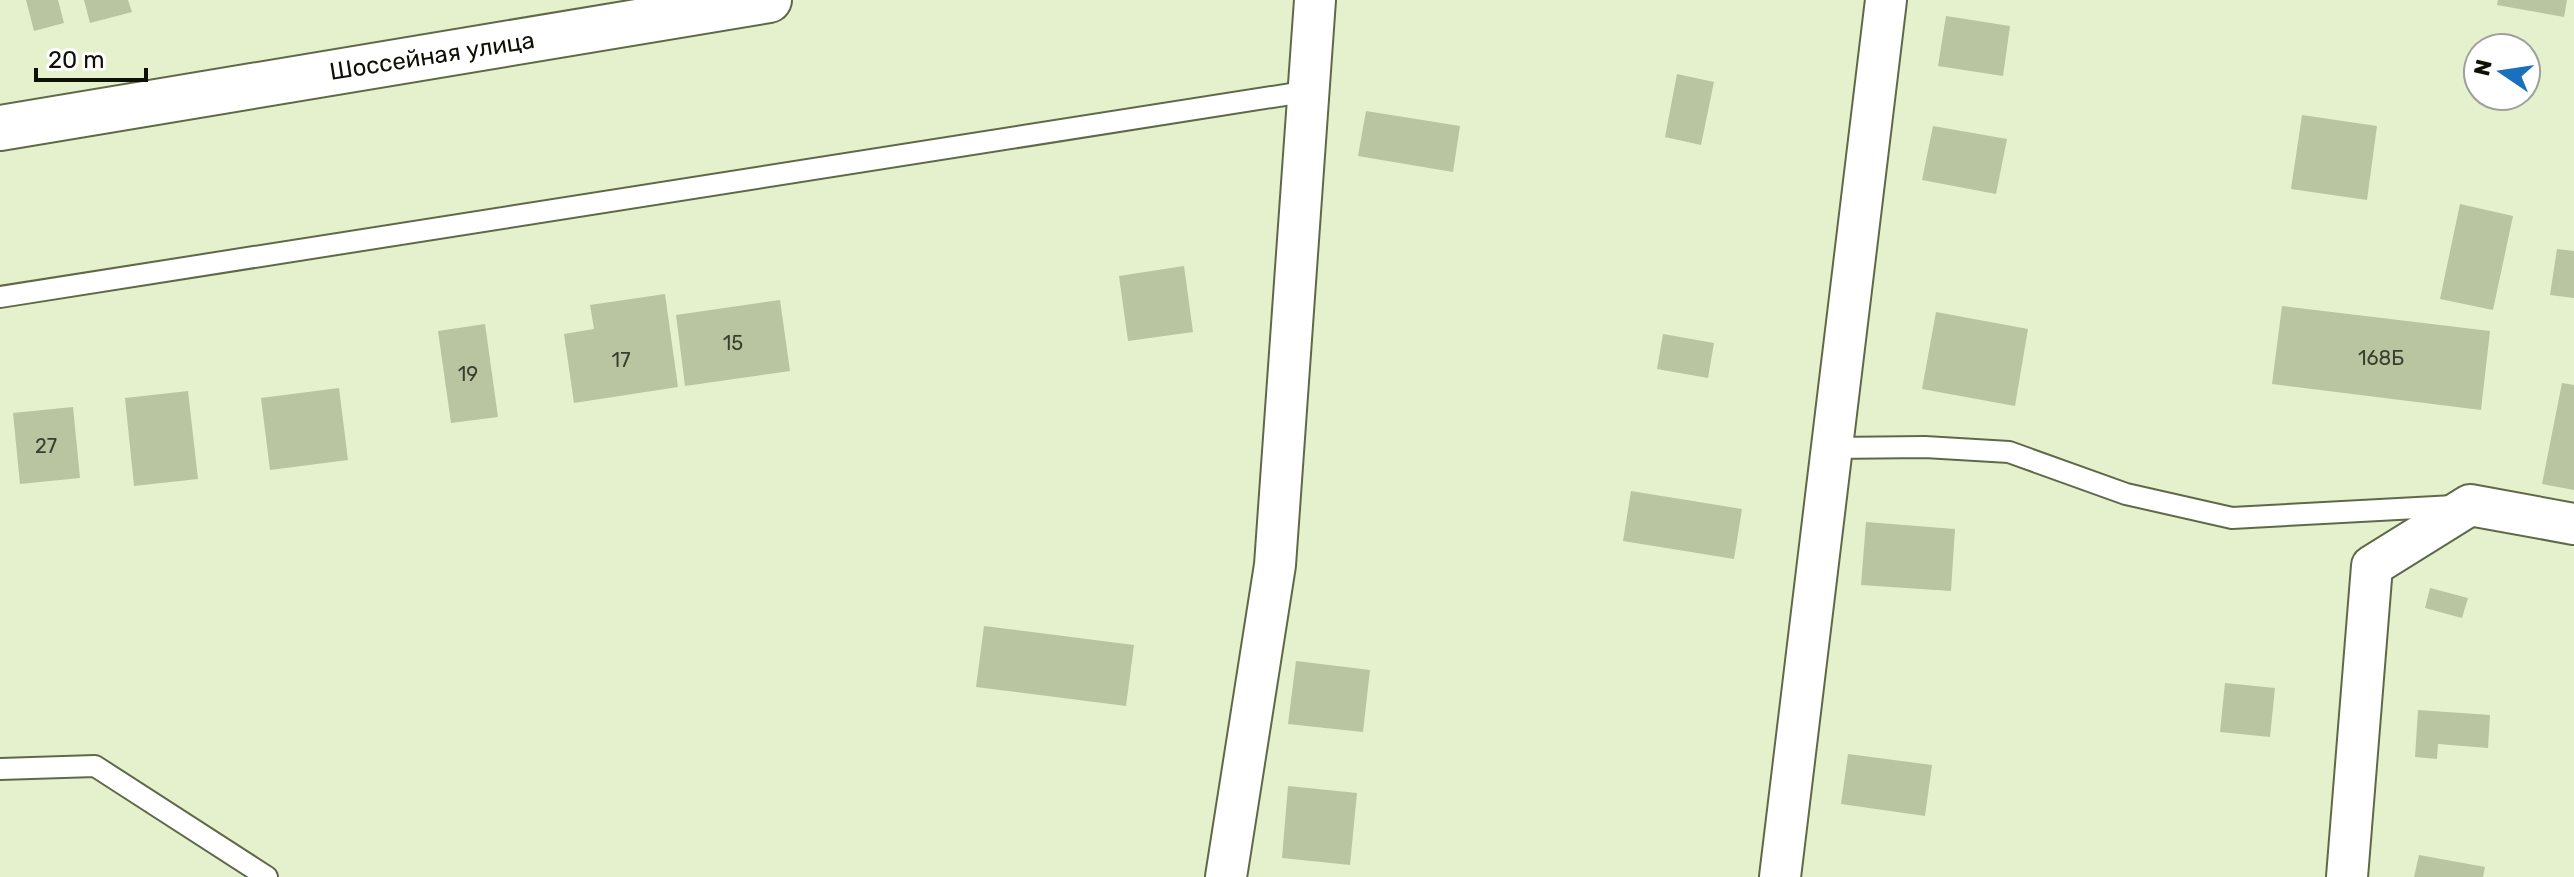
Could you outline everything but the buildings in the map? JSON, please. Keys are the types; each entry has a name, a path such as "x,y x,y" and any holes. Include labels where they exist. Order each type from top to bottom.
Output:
{"main road":[{"name":"Шоссейная улица","path":"0,128 769,0"}],"street":[{"path":"1226,877 1275,565 1315,0"},
{"path":"1780,877 1886,0"},
{"path":"2347,877 2372,566 2470,505 2574,524"}],"lane":[{"path":"0,297 1310,91"},
{"path":"1831,448 1925,447 2009,452 2126,494 2232,518 2470,505"},
{"path":"0,769 95,766 267,877"}]}
